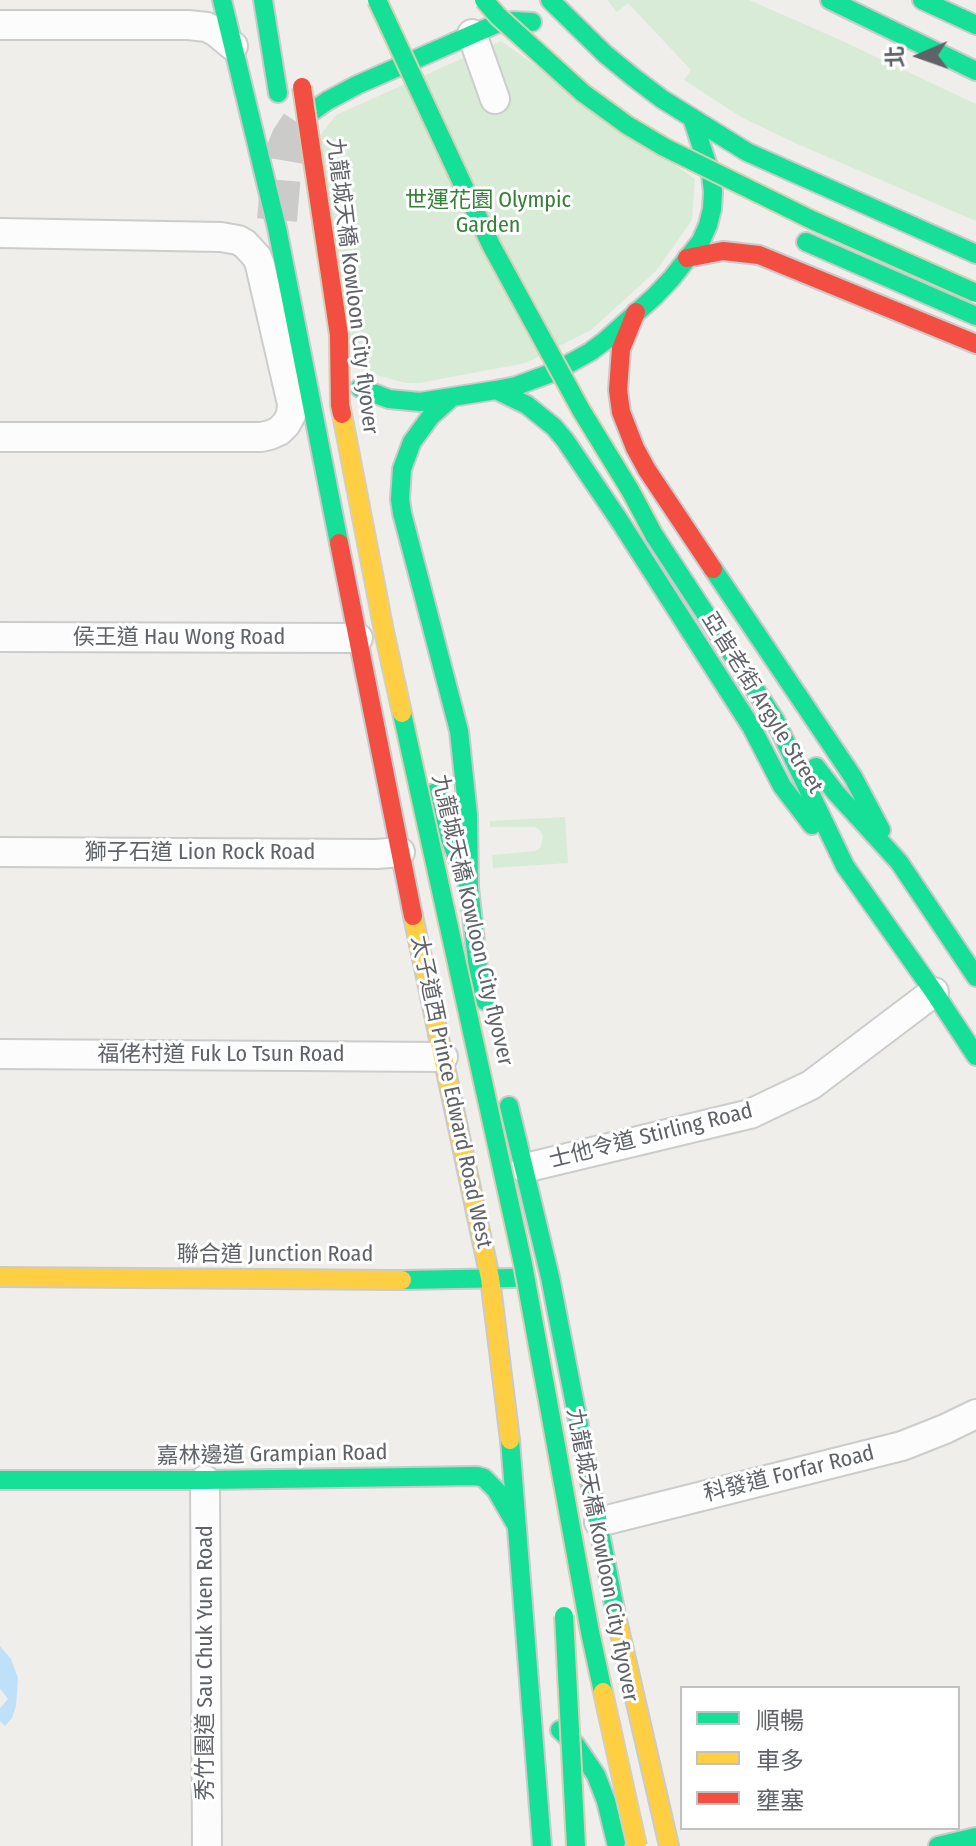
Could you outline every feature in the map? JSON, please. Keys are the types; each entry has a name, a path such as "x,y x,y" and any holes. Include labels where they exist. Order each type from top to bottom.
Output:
{"main road":[{"path":"222,0 233,46"},
{"path":"263,0 281,108"},
{"path":"377,0 491,245 654,535 775,720 845,866"},
{"path":"484,0 583,93 627,125 664,147 812,220 976,293"},
{"path":"550,0 633,77 747,152 976,254"},
{"path":"830,0 976,71"},
{"path":"922,0 976,25"},
{"path":"313,111 357,85 496,24 528,21 580,29"},
{"name":"太子道西 Prince Edward Road West","path":"233,46 277,228 400,852 490,1278 509,1426 542,1846"},
{"name":"九龍城天橋 Kowloon City flyover","path":"300,72 339,335 340,405 381,616 523,1264 590,1632 637,1846"},
{"path":"360,388 405,402 450,399 535,380 572,363 606,340 664,287 701,241 708,225 712,209 711,175 692,118"},
{"path":"692,191 729,209"},
{"path":"793,237 976,316"},
{"path":"687,258 723,251 759,255 976,344"},
{"name":"九龍城天橋 Kowloon City flyover","path":"311,308 372,635 511,1268 551,1518"},
{"name":"亞皆老街 Argyle Street","path":"636,312 621,349 618,390 621,412 635,448 853,777 899,862 976,977"},
{"path":"339,335 357,403 388,559"},
{"name":"亞皆老街 Argyle Street","path":"496,390 527,405 565,440 752,728 782,786 845,866 976,1056"},
{"path":"450,399 431,416 412,442 402,469 400,499 459,731 468,815 469,887 478,970 488,1014"},
{"path":"416,695 441,816 469,887"},
{"path":"775,720 899,862"},
{"path":"504,1086 550,1277 629,1682 625,1706 617,1722 608,1730 593,1737 576,1738 564,1734"},
{"name":"聯合道 Junction Road","path":"0,1277 439,1280 550,1277"},
{"name":"嘉林邊道 Grampian Road","path":"0,1480 477,1476 484,1478 496,1490 517,1527"},
{"path":"562,1604 576,1846"},
{"path":"624,1655 669,1846"},
{"path":"531,1694 539,1707 575,1744 596,1775 617,1846"},
{"path":"938,1846 976,1837"}],"street":[{"path":"170,25 191,0"},
{"path":"0,25 207,27 233,46"},
{"path":"478,33 495,99"},
{"path":"0,233 221,237 245,244 260,265 292,404 286,424 279,431 261,437 0,437"},
{"name":"侯王道 Hau Wong Road","path":"0,637 358,638"},
{"name":"獅子石道 Lion Rock Road","path":"0,852 400,852"},
{"name":"士他令道 Stirling Road","path":"525,1168 750,1114 811,1085 934,992"},
{"name":"福佬村道 Fuk Lo Tsun Road","path":"0,1054 443,1057"},
{"name":"科發道 Forfar Road","path":"599,1522 902,1446 976,1414"},
{"name":"秀竹園道 Sau Chuk Yuen Road","path":"205,1480 207,1846"}],"green space":[{"path":"607,0 749,0 976,104 976,221 741,117 684,80 691,70 628,3 617,12"},
{"name":"世運花園 Olympic Garden","path":"501,41 695,179 692,220 656,271 591,330 526,363 419,383 406,383 368,373 357,366 301,160 336,115"},
{"path":"565,817 568,863 493,868 492,855 536,851 541,847 543,836 535,827 490,827 490,821"}],"water":[{"path":"0,1646 11,1659 18,1678 16,1706 5,1726 0,1721 0,1708 8,1699 0,1689"}],"tunnel":[{"path":"277,220 284,156 291,139 313,111"}],"traffic: fast":[{"path":"222,0 277,228 339,543"},
{"path":"263,0 278,93"},
{"path":"377,0 491,245 654,535"},
{"path":"484,0 583,93 627,125 664,147 812,220 976,293"},
{"path":"550,0 633,77 662,99 747,152 976,254"},
{"path":"830,0 976,71"},
{"path":"922,0 976,25"},
{"path":"313,111 357,85 496,24 532,22"},
{"path":"360,388 389,399 420,402 496,390 554,372 606,340 672,278 701,241 708,225 712,209 711,175 692,118"},
{"path":"806,242 976,316"},
{"path":"496,390 527,405 565,440 752,728 782,786 812,825"},
{"path":"450,399 431,416 412,442 402,469 400,499 459,731 468,815 469,887 478,970 485,1001"},
{"path":"654,535 775,720 845,866 976,1056"},
{"path":"713,569 853,777 881,830"},
{"path":"402,713 523,1264 603,1692"},
{"path":"816,767 899,862 976,977"},
{"path":"436,792 441,816 469,887"},
{"path":"509,1106 550,1277 617,1620"},
{"path":"402,1280 514,1278"},
{"path":"510,1440 542,1846"},
{"path":"0,1480 477,1476 484,1478 496,1490 515,1523"},
{"path":"564,1616 576,1846"},
{"path":"560,1730 575,1744 596,1775 616,1842"},
{"path":"938,1846 976,1837"}],"traffic: slow":[{"path":"342,414 402,713"},
{"path":"413,916 490,1278 510,1440"},
{"path":"0,1277 402,1280"},
{"path":"617,1620 669,1846"},
{"path":"603,1692 637,1846"}],"traffic: jam":[{"path":"302,87 339,335 342,414"},
{"path":"687,258 723,251 759,255 976,344"},
{"path":"636,312 621,349 618,390 621,412 647,470 713,569"},
{"path":"339,543 413,916"}]}
